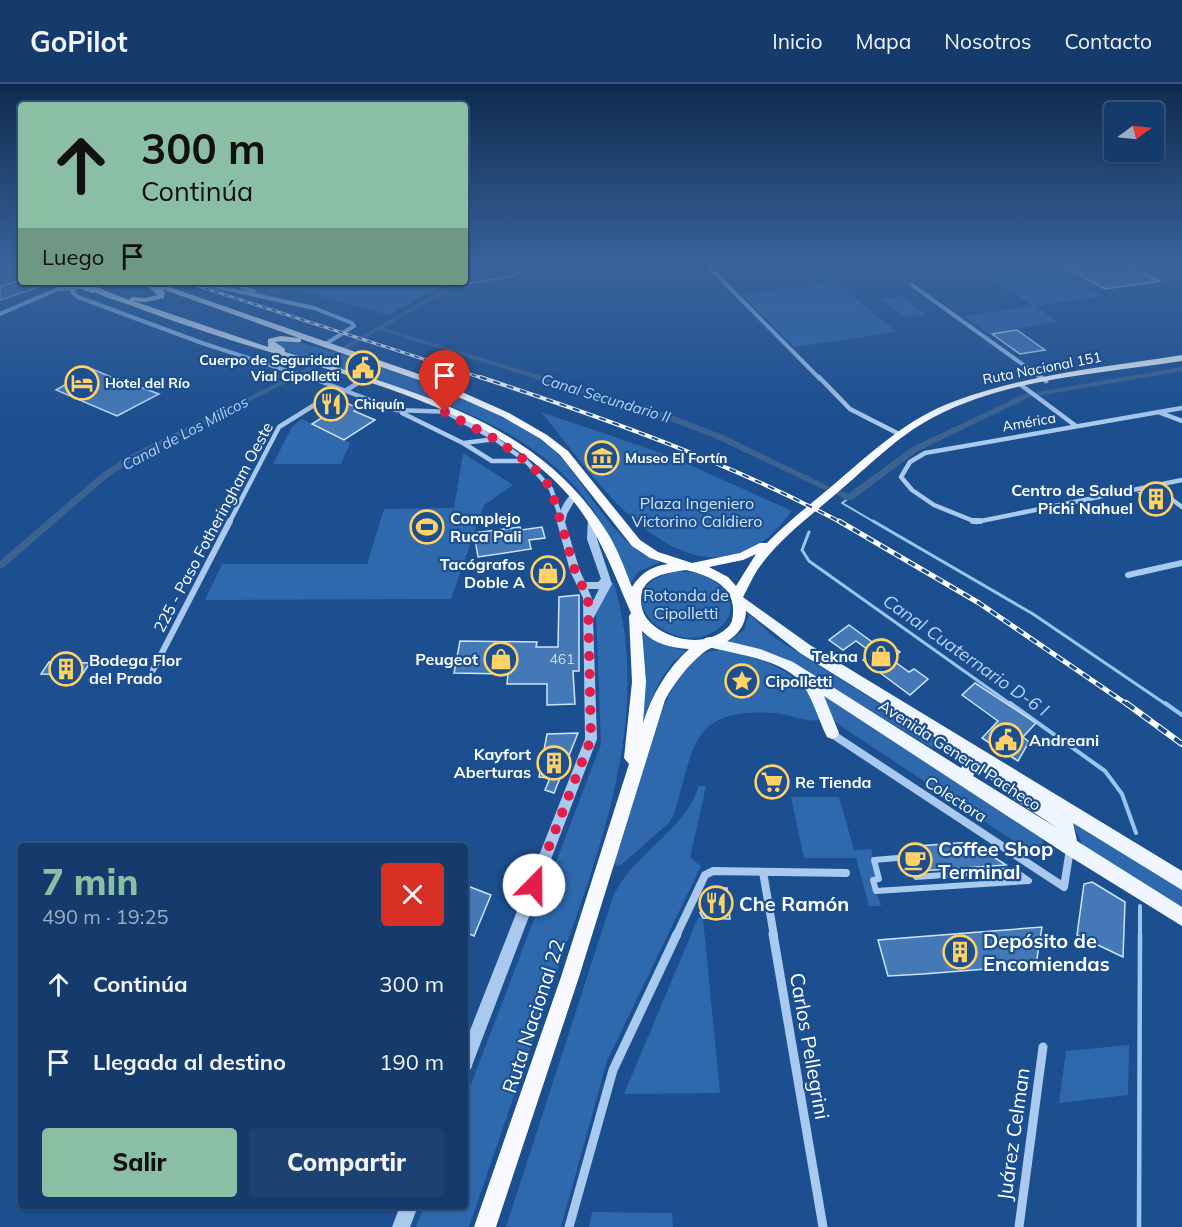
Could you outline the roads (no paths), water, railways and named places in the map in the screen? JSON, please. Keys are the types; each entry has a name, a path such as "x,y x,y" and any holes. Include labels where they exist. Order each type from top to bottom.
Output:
{"highway":[{"path":"179,318 460,412 525,449 574,495 610,549 633,608 649,631 666,640 686,644 708,643 734,628 741,615 739,598 732,586 718,575 654,555 636,543 572,461 544,436 454,390 249,318"},
{"path":"296,358 274,347 271,342 284,338 326,346"},
{"name":"Ruta Nacional 151","path":"739,598 751,568 774,541 901,435 928,416 958,403 1021,385 1182,358"},
{"name":"Ruta Nacional 151","path":"688,566 743,556 774,541"},
{"path":"633,608 635,590 644,578 667,567 688,566"},
{"name":"Ruta Nacional 22","path":"629,784 639,682 633,608"},
{"name":"Ruta Nacional 22","path":"485,1227 573,969 629,784 664,688 680,666 708,643"}],"main road":[{"name":"Avenida General Pacheco","path":"739,598 792,641 1182,881"},
{"name":"Avenida General Pacheco","path":"708,643 760,654 788,666 1182,917"},
{"path":"788,666 807,682 816,695 832,734"},
{"path":"963,778 978,756 1008,786 1061,821 1067,828 1070,847"}],"street":[{"path":"136,318 396,410 463,443 492,461 526,461"},
{"path":"326,346 353,328 352,323 337,318"},
{"path":"760,318 850,409 901,435"},
{"path":"959,318 1046,381"},
{"name":"225 - Paso Fotheringham Oeste","path":"153,670 279,427 364,379"},
{"path":"1021,385 1076,426"},
{"name":"América","path":"1154,486 976,522 961,518 904,485 901,477 903,470 922,453 1182,408"},
{"path":"396,410 460,412"},
{"path":"445,412 495,439 526,461 551,489 575,571 588,598 589,619 592,730 589,747 468,1055"},
{"path":"1157,412 1182,421"},
{"path":"463,443 495,439"},
{"path":"1154,486 1182,480"},
{"path":"1154,486 1182,507"},
{"path":"561,518 574,495"},
{"path":"589,619 603,594 606,579 592,539 592,519"},
{"path":"1128,575 1180,565"},
{"path":"582,585 600,586 606,579"},
{"name":"Colectora","path":"832,734 1064,887 1070,847"},
{"path":"909,857 916,877 1014,870 1029,881 876,891 873,879 879,879 874,860 909,857"},
{"path":"569,1227 613,1070 708,872 846,873"},
{"name":"Carlos Pellegrini","path":"762,872 823,1227"},
{"name":"Juárez Celman","path":"1019,1227 1043,1047"},
{"path":"401,1227 408,1209"}],"waterway":[{"name":"Canal de Los Milicos","path":"379,328 396,318"},
{"name":"Canal de Los Milicos","path":"304,371 379,328"},
{"name":"Canal Secundario II","path":"379,328 671,418 720,437 826,487"},
{"name":"Canal Secundario II","path":"1037,394 1182,369"},
{"name":"Canal de Los Milicos","path":"0,566 104,476 129,459 293,377"},
{"name":"Canal Secundario II","path":"838,493 849,498 915,449 1030,395"},
{"path":"849,498 842,503 876,523"},
{"path":"873,521 1033,614 1167,705"},
{"name":"Canal Cuaternario D-6 I","path":"809,532 802,550 809,561 1012,705"},
{"name":"Canal Cuaternario D-6 I","path":"1010,703 1105,771 1122,794 1136,833"},
{"path":"1165,703 1182,715"},
{"name":"Canal Cuaternario D-6 I","path":"1140,906 1140,934"},
{"name":"Canal Cuaternario D-6 I","path":"1139,1227 1140,934"}],"railway":[{"path":"298,318 485,379"},
{"path":"480,377 573,408 709,460 842,523"},
{"path":"839,521 979,603 1128,705"},
{"path":"1126,703 1182,744"}],"place":[{"name":"Cuerpo de Seguridad Vial Cipolletti","path":"363,368"},
{"name":"Hotel del Río","path":"82,383"},
{"name":"Chiquín","path":"331,404"},
{"name":"Museo El Fortín","path":"602,458"},
{"name":"Centro de Salud Pichi Nahuel","path":"1156,499"},
{"name":"Complejo Ruca Pali","path":"427,527"},
{"name":"Tacógrafos Doble A","path":"548,573"},
{"name":"Tekna","path":"881,656"},
{"name":"Peugeot","path":"501,659"},
{"name":"Bodega Flor del Prado","path":"66,669"},
{"name":"Cipolletti","path":"742,681"},
{"name":"Andreani","path":"1006,740"},
{"name":"Kayfort Aberturas","path":"554,763"},
{"name":"Re Tienda","path":"772,782"},
{"name":"Coffee Shop Terminal","path":"915,860"},
{"name":"Che Ramón","path":"716,903"},
{"name":"Depósito de Encomiendas","path":"960,952"}],"park label":[{"name":"Plaza Ingeniero Victorino Caldiero","path":"697,512"},
{"name":"Rotonda de Cipolletti","path":"686,604"}]}
